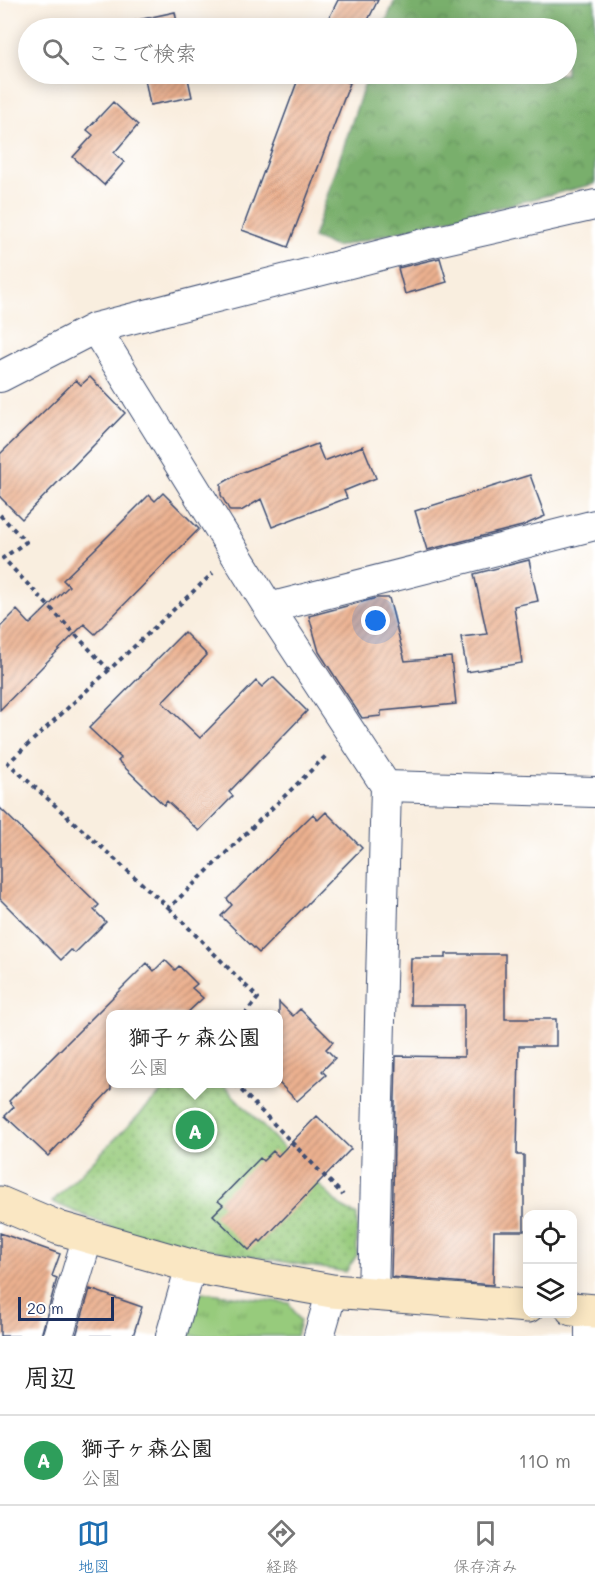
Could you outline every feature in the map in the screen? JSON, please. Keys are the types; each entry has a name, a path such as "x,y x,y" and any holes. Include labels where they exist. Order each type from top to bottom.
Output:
{"street":[{"path":"0,377 95,328 424,244 595,205"},
{"path":"95,328 269,608 386,786 373,1211 373,1294"},
{"path":"269,608 595,525"},
{"path":"386,786 595,792"},
{"path":"0,1203 59,1228 191,1266 332,1291 523,1306"},
{"path":"58,1336 88,1236"},
{"path":"171,1336 191,1266"},
{"path":"319,1336 332,1291"}],"path":[{"path":"0,514 26,542 3,558 109,670"},
{"path":"235,552 8,763 169,908 258,998 248,1010"},
{"path":"169,908 328,754"},
{"path":"240,1088 350,1201 373,1211"}],"green space":[{"path":"395,0 595,0 595,184 336,247 313,238 365,84 577,84 577,18 387,18"},
{"path":"166,1088 226,1088 340,1206 357,1215 357,1255 346,1272 137,1238 52,1202"},
{"path":"193,1291 289,1303 300,1321 296,1336 180,1336"}],"building":[{"path":"338,0 378,0 369,18 329,18"},
{"path":"175,12 176,18 147,18"},
{"path":"146,84 189,84 192,97 150,105"},
{"path":"296,84 350,84 288,247 242,230"},
{"path":"113,102 138,125 114,153 124,162 104,185 73,157 93,135 87,130"},
{"path":"440,258 447,282 405,294 398,268"},
{"path":"90,377 125,413 22,519 0,497 0,454 76,380 81,385"},
{"path":"317,444 324,461 363,446 376,478 344,491 347,498 272,527 261,499 241,511 230,511 221,495 221,484 238,474"},
{"path":"530,475 545,516 522,526 427,550 415,511"},
{"path":"163,493 199,529 95,634 84,624 0,710 0,627 17,610 30,624 69,586 63,580 149,495 155,501"},
{"path":"529,560 538,601 514,606 522,663 467,672 461,637 487,634 474,574"},
{"path":"377,598 389,598 405,661 451,657 456,704 381,711 381,716 362,718 319,652 309,616"},
{"path":"184,632 207,655 162,702 200,738 256,681 262,687 273,677 307,711 229,792 233,796 199,831 167,801 164,805 118,761 121,758 89,728"},
{"path":"0,808 99,905 94,910 106,922 75,953 71,950 61,960 0,899"},
{"path":"326,812 362,848 259,953 221,916 232,905 227,899 313,814 318,820"},
{"path":"446,954 505,954 505,1019 556,1019 556,1046 519,1046 517,1155 524,1155 523,1231 494,1231 493,1285 391,1277 396,1056 464,1057 464,1005 410,1005 411,958 446,958"},
{"path":"165,960 175,970 179,966 197,984 192,988 203,998 190,1010 106,1010 106,1088 111,1089 48,1156 5,1116 14,1107 9,1101 147,963 154,971"},
{"path":"279,1002 293,1016 300,1009 333,1042 326,1049 335,1058 322,1071 326,1075 297,1101 283,1087 283,1010 279,1010"},
{"path":"317,1116 351,1149 261,1242 259,1240 249,1250 213,1215 223,1205 218,1201 260,1158 263,1161 273,1151 278,1156"},
{"path":"0,1233 60,1254 52,1276 57,1278 41,1336 0,1336"},
{"path":"90,1289 142,1307 133,1336 76,1336"}],"place":[{"name":"獅子ヶ森公園","path":"195,1130"}]}
